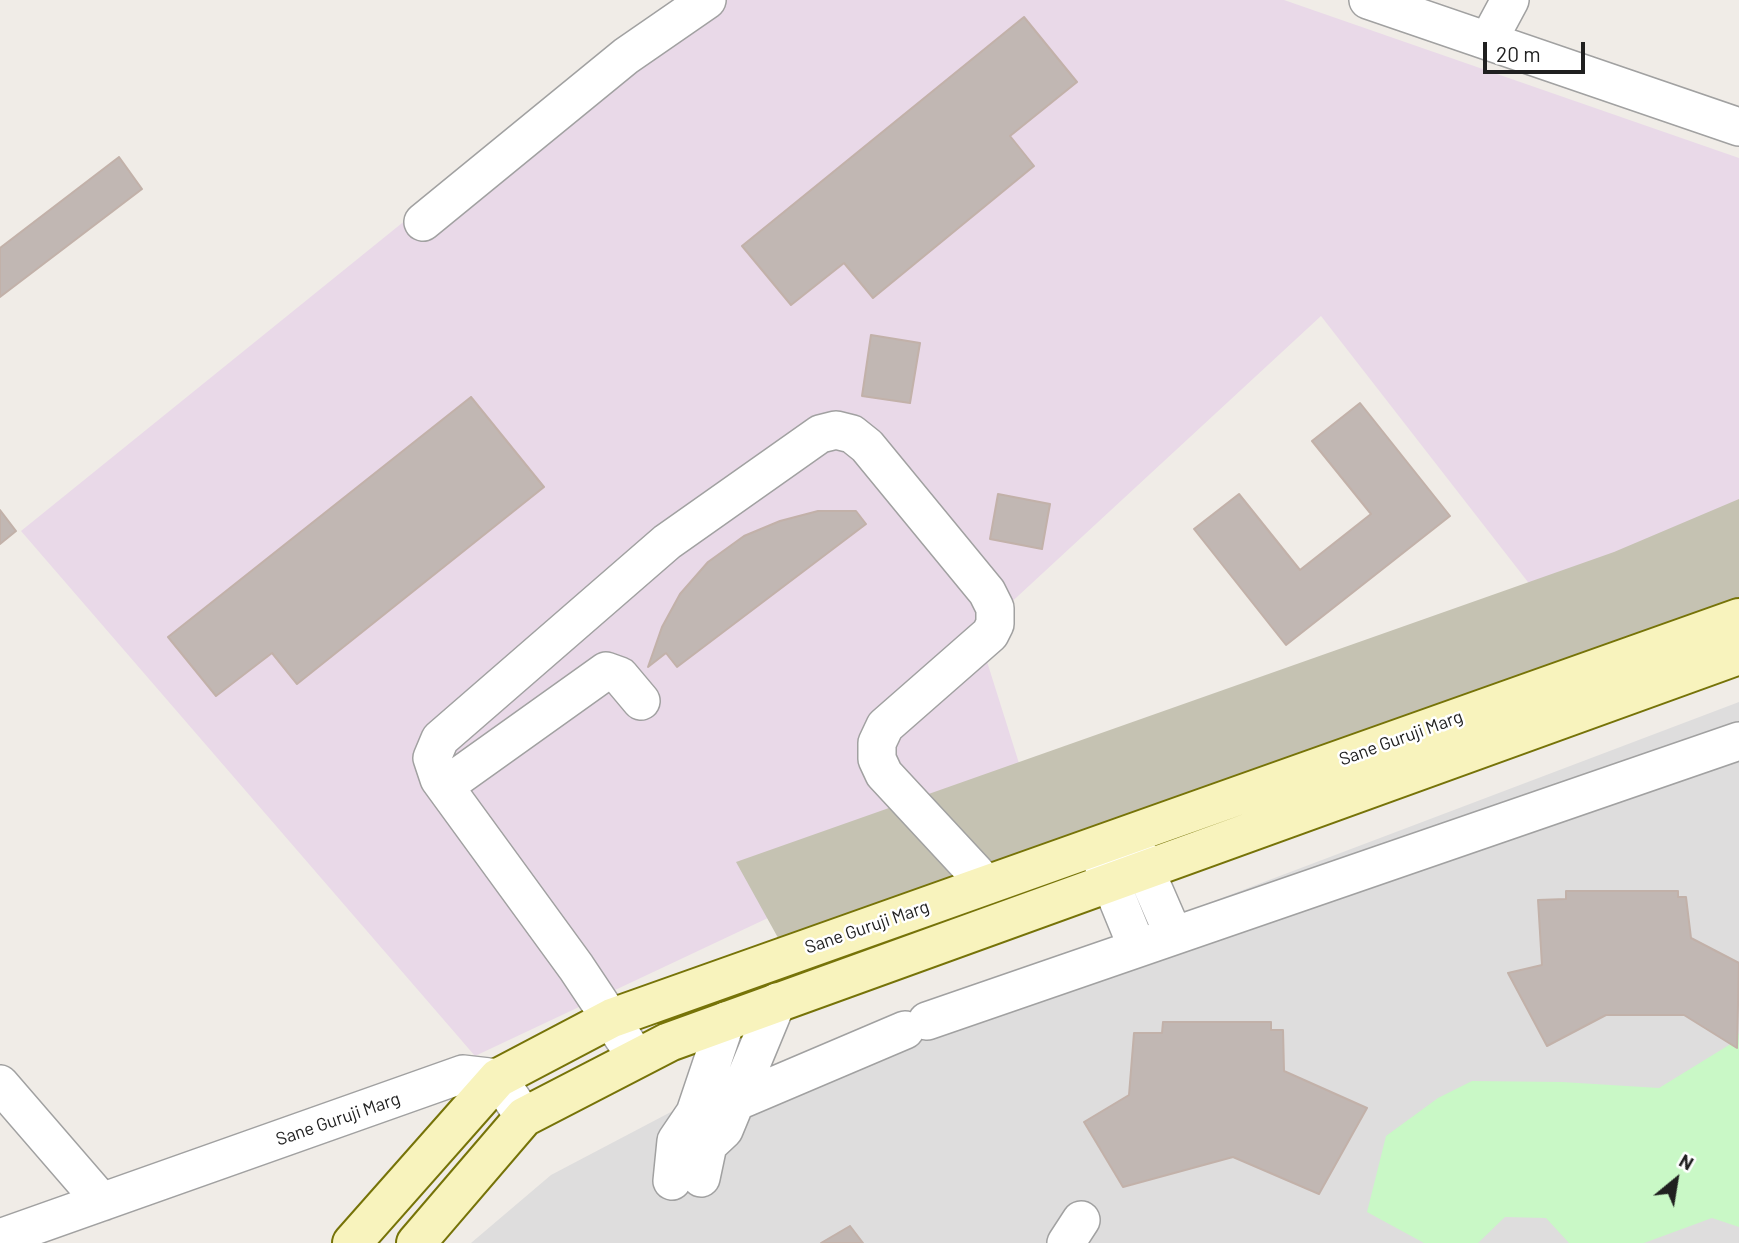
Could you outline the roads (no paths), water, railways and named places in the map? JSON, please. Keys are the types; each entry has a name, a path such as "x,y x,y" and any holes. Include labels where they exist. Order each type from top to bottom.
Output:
{"main road":[{"name":"Sane Guruji Marg","path":"524,1117 636,1057 726,1021 1346,797 1559,701 1729,640"},
{"name":"Sane Guruji Marg","path":"498,1078 612,1018 1112,840 1334,762 1559,701"},
{"path":"1334,762 1346,797"},
{"path":"352,1243 498,1078"},
{"path":"416,1243 524,1117"}],"street":[{"path":"424,222 626,56 707,0"},
{"path":"1368,0 1739,127"},
{"path":"1488,41 1510,0"},
{"path":"636,1057 612,1018 445,786 432,758 440,739 667,542 820,434 836,430 852,434 867,446 987,592 995,608 995,624 990,634 886,726 877,743 877,759 884,774 987,885"},
{"path":"445,786 606,671 620,676 641,701"},
{"path":"738,1101 912,1030 1173,934 1739,741"},
{"path":"1112,840 1127,876 1137,947"},
{"path":"1127,876 1173,934"},
{"path":"726,1021 695,1113 676,1141 686,1180 708,1145 724,1130 777,1002"},
{"name":"Sane Guruji Marg","path":"0,1238 463,1074 498,1078"},
{"path":"498,1078 524,1117"},
{"path":"0,1084 102,1202"}]}
